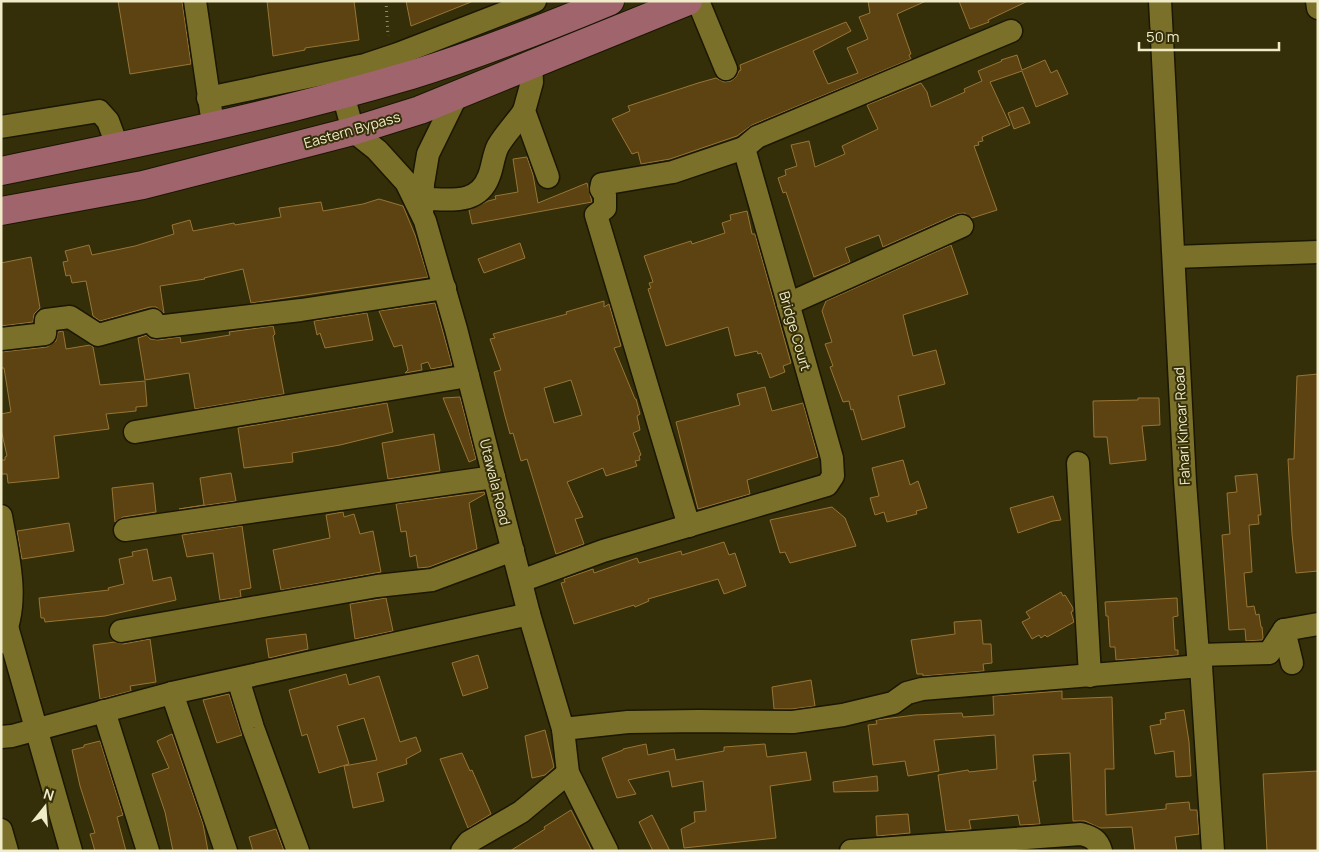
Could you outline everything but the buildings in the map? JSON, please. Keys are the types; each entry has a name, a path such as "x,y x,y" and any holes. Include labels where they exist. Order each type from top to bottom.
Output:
{"main road":[{"path":"1,171 183,134 343,94 480,52 610,1"},
{"name":"Eastern Bypass","path":"1,211 143,184 353,131 420,110 688,1"}],"street":[{"path":"195,1 208,98 215,126"},
{"path":"208,98 338,72 390,57 535,1"},
{"path":"698,1 726,69"},
{"name":"Fahari Kincar Road","path":"1160,1 1185,482 1214,851"},
{"path":"1317,1 1318,8"},
{"path":"689,526 596,215 605,208 605,195 601,189 602,184 673,172 744,148 757,137 1011,31"},
{"path":"457,95 428,154 422,206 471,198 482,191 490,175 492,161 499,145 524,112 532,82 531,65"},
{"path":"343,94 353,131"},
{"path":"1,127 99,111 108,121 118,148"},
{"path":"524,112 548,177"},
{"name":"Utawala Road","path":"353,131 377,150 406,182 422,206 529,614 563,730 568,772 607,851"},
{"name":"Bridge Court","path":"521,581 603,551 827,485 833,476 832,458 744,148"},
{"path":"788,304 962,226"},
{"path":"1174,257 1318,252"},
{"path":"1,339 45,334 46,320 70,317 98,335 153,320 156,327 300,310 444,288"},
{"path":"136,432 468,376"},
{"path":"1078,463 1090,676"},
{"path":"126,530 494,477"},
{"path":"1,516 7,584 4,636 36,730 72,851"},
{"path":"121,631 377,586 432,580 513,550"},
{"path":"1,737 36,730 172,693 529,614"},
{"path":"563,730 628,722 699,720 793,722 843,715 893,703 907,693 922,689 1090,676 1200,660 1270,653 1284,630 1318,624"},
{"path":"1284,630 1292,663"},
{"path":"238,679 253,728 298,851"},
{"path":"172,693 226,851"},
{"path":"104,711 148,851"},
{"path":"462,851 469,842 521,812 568,772"},
{"path":"1,830 7,851"},
{"path":"851,851 908,849 1081,834 1090,836 1099,843 1101,851"}],"path":[{"path":"386,1 390,57"}]}
